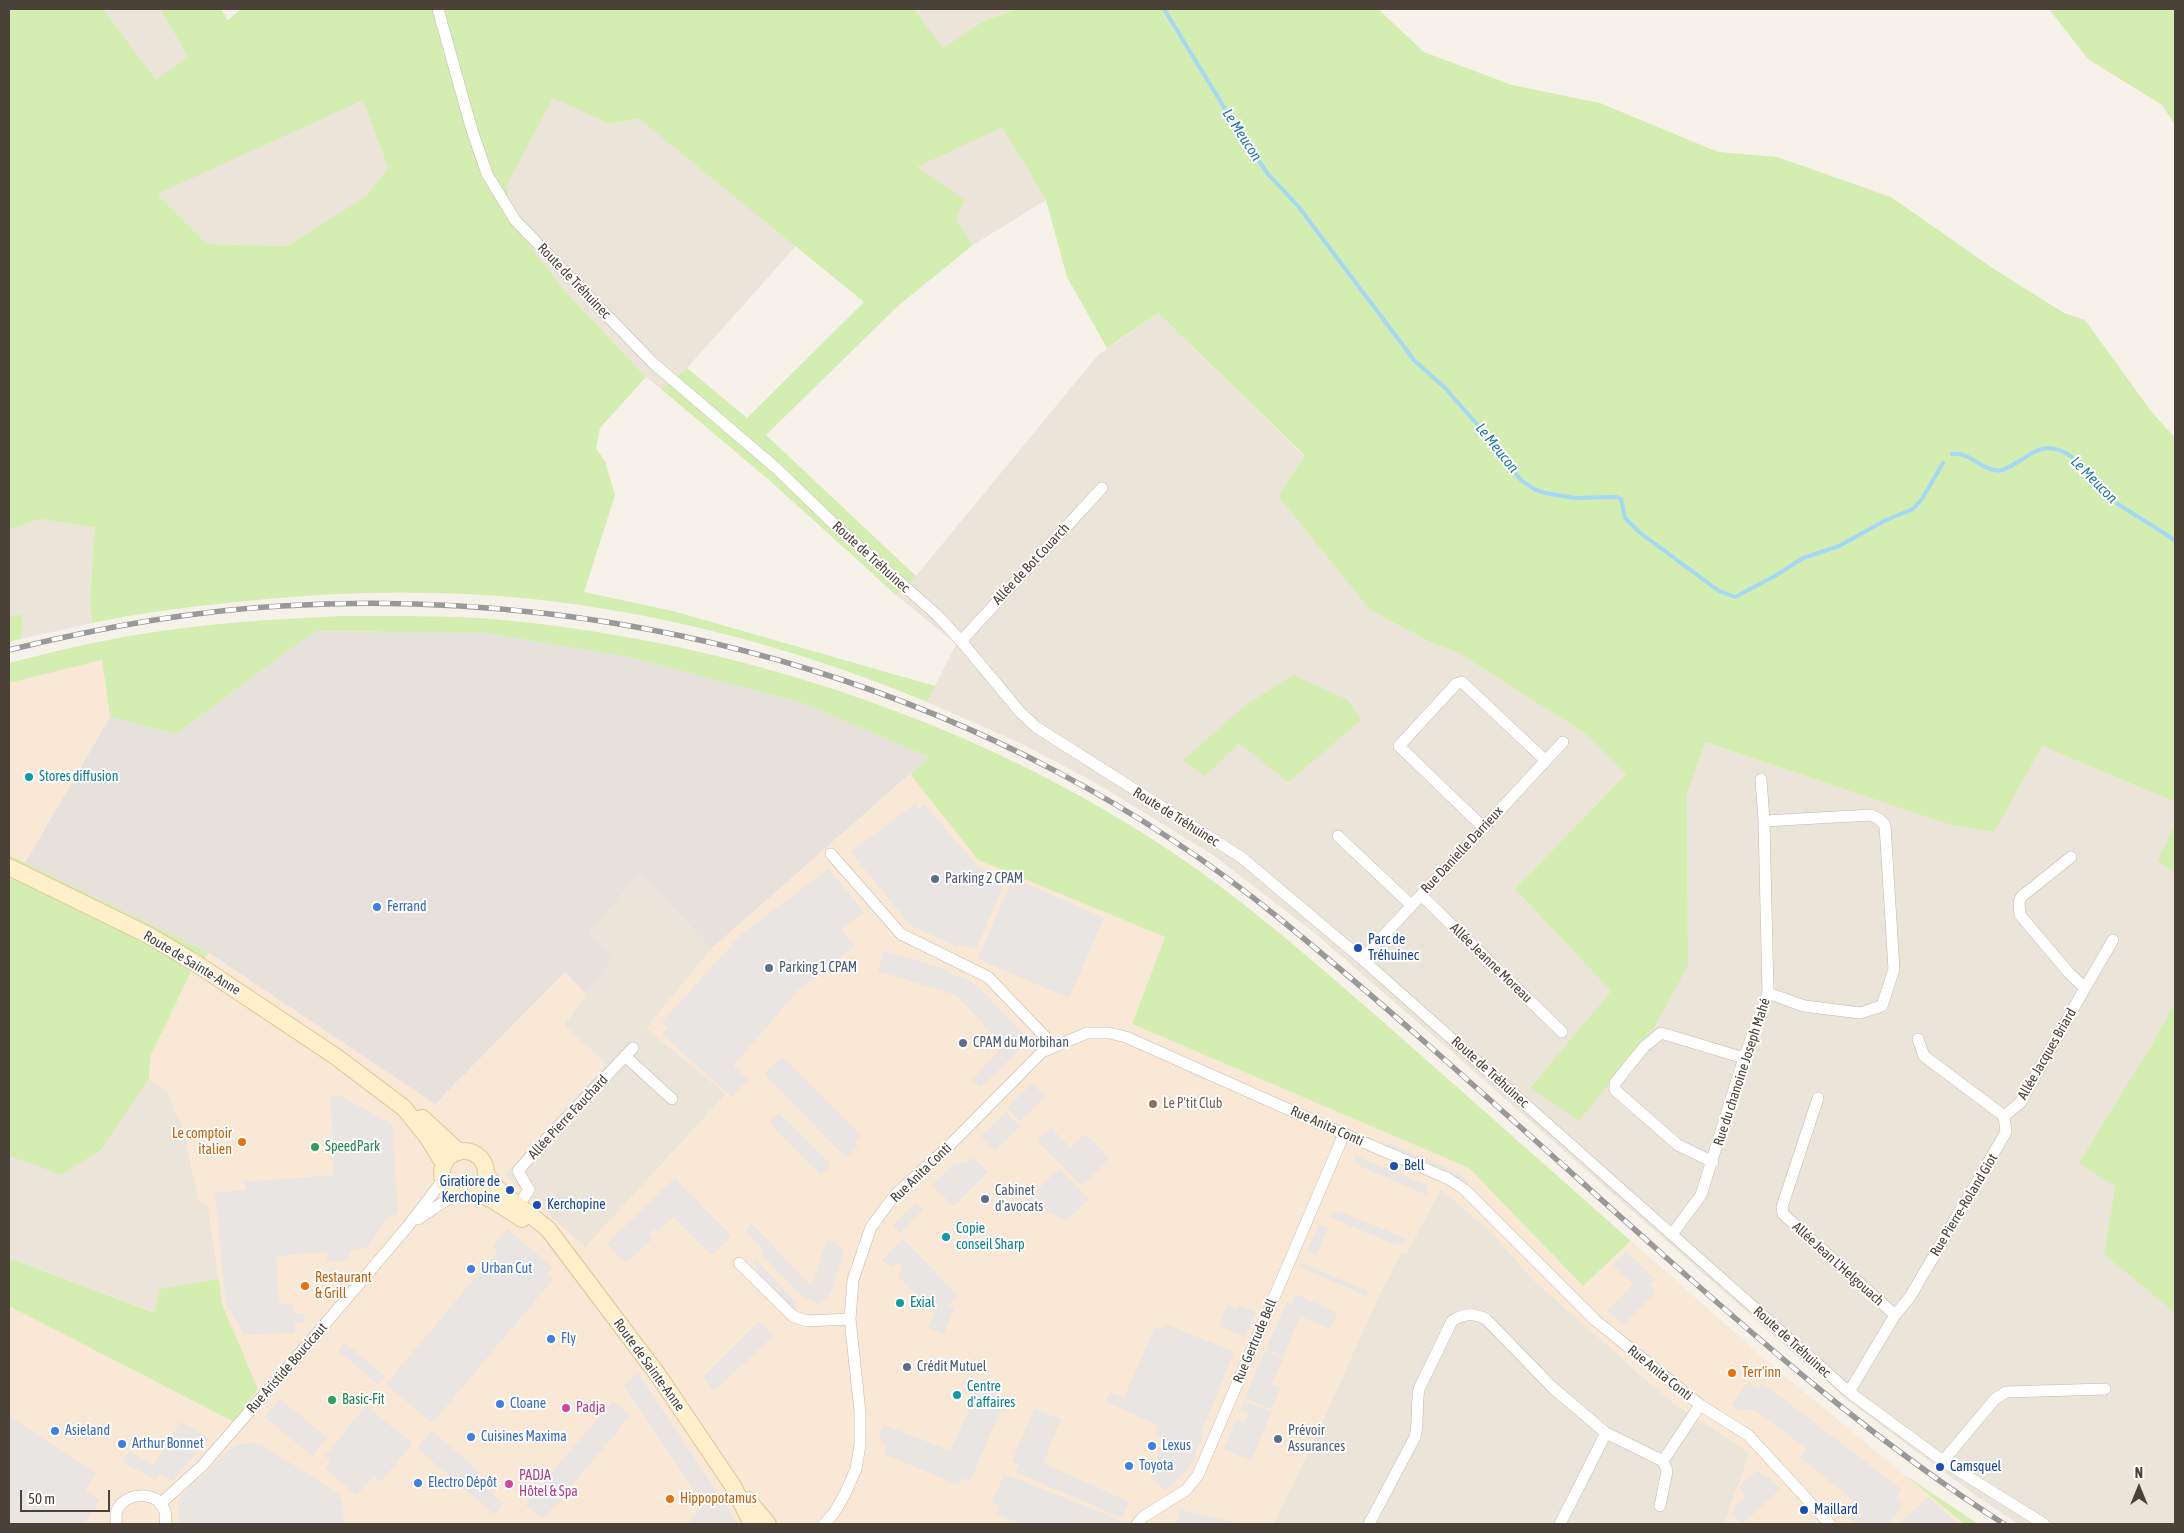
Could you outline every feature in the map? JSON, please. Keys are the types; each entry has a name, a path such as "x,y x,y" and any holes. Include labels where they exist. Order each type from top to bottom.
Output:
{"main road":[{"name":"Route de Sainte-Anne","path":"9,867 148,935 197,964 365,1076 401,1096 459,1152"},
{"name":"Route de Sainte-Anne","path":"365,1076 404,1108 428,1138 443,1172"},
{"path":"467,1151 480,1157 484,1163 486,1176 480,1189 468,1195 456,1194 450,1191 443,1172 448,1158 459,1152 467,1151"},
{"name":"Route de Sainte-Anne","path":"486,1176 499,1190 519,1204 548,1229 658,1375 733,1486 752,1524"},
{"name":"Route de Sainte-Anne","path":"474,1193 491,1199 561,1247"},
{"name":"Route de Sainte-Anne","path":"733,1486 768,1524"}],"street":[{"name":"Route de Tréhuinec","path":"438,9 471,127 487,174 515,220 653,363 776,468 834,525 936,615 961,640 1020,712 1036,727 1241,857 1362,959 1673,1234 1813,1362 1849,1392 1943,1461 2044,1524"},
{"name":"Allée de Bot Couarch","path":"961,640 1102,488"},
{"path":"1483,827 1399,746 1456,684 1462,682 1546,761"},
{"name":"Rue Danielle Darrieux","path":"1362,959 1563,742"},
{"name":"Rue du chanoine Joseph Mahé","path":"1673,1234 1701,1195 1713,1162 1744,1058 1768,993 1764,821 1761,779"},
{"path":"1764,821 1871,815 1880,819 1885,825 1894,969 1882,1006 1860,1013 1804,1006 1768,993"},
{"path":"1338,836 1412,905"},
{"path":"831,854 901,934 988,978 1054,1046"},
{"path":"2071,857 2021,897 2019,909 2020,915 2069,973 2086,988"},
{"name":"Allée Jeanne Moreau","path":"1420,895 1562,1032"},
{"name":"Allée Jacques Briard","path":"2004,1116 2020,1103 2113,940"},
{"name":"Rue Anita Conti","path":"824,1524 834,1513 845,1494 856,1469 860,1445 860,1412 850,1319 854,1280 872,1227 895,1195 950,1145 1042,1052 1087,1033 1109,1033 1126,1037 1447,1178 1464,1189 1594,1320 1700,1404 1748,1435 1830,1524"},
{"path":"1713,1162 1678,1145 1615,1090 1615,1083 1644,1046 1661,1033 1744,1058"},
{"path":"1918,1038 1924,1056 2004,1116"},
{"name":"Allée Pierre Fauchard","path":"519,1204 529,1190 518,1171 629,1052 672,1099"},
{"name":"Allée Jean L'Helgouach","path":"1818,1098 1782,1207 1783,1214 1895,1315"},
{"name":"Rue Pierre-Roland Giot","path":"1849,1392 1895,1315 1910,1297 2001,1142 2006,1132 2004,1116"},
{"name":"Rue Gertrude Bell","path":"1137,1524 1143,1518 1186,1490 1198,1475 1344,1134"},
{"name":"Rue Aristide Boucicaut","path":"160,1504 202,1466 408,1226 443,1172"},
{"name":"Rue Aristide Boucicaut","path":"408,1226 456,1194"},
{"path":"739,1263 793,1316 806,1321 850,1319"},
{"path":"1369,1524 1414,1437 1418,1424 1417,1400 1419,1389 1452,1321 1460,1316 1469,1314 1479,1315 1486,1319 1552,1387 1606,1433 1663,1461 1667,1471 1660,1506"},
{"path":"1943,1461 1995,1399 2006,1392 2105,1389"},
{"path":"1663,1461 1700,1404"},
{"path":"1560,1524 1606,1433"},
{"path":"117,1524 118,1510 124,1502 133,1496 143,1495 153,1498 160,1504 164,1512 165,1524"}],"shaded area":[{"path":"103,9 160,9 188,57 156,81"},
{"path":"914,9 1017,9 982,22 943,48"},
{"path":"553,97 610,124 638,118 796,246 687,368 661,389 646,377 565,291 514,226 507,185"},
{"path":"363,99 388,168 366,196 287,246 207,244 156,193"},
{"path":"1002,126 1046,200 973,245 956,219 965,200 916,167"},
{"path":"1158,313 1305,457 1278,496 1370,610 1436,645 1457,652 1586,734 1626,774 1515,889 1611,991 1530,1088 1688,965 1687,794 1704,742 1811,777 2042,746 2175,802 2175,823 2157,861 2175,872 2175,1001 2150,1048 2115,1186 2104,1254 2175,1313 2175,1524 2018,1524 1979,1498 1847,1400 1312,931 1213,855 1094,782 1022,744 927,702 956,644 896,595 916,576 1098,355"},
{"path":"40,519 95,528 90,599 92,623 21,639 23,614 9,617 9,530"},
{"path":"315,631 485,633 628,657 800,702 929,757 711,949 640,873 589,934 612,958 586,994 565,972 435,1104 209,953 25,863 110,717 176,734"},
{"path":"102,660 110,717 25,863 9,855 9,683"},
{"path":"910,774 978,860 1165,937 1132,1024 1469,1168 1583,1286 1631,1241 1775,1368 1964,1524 1724,1524 1750,1453 1673,1403 1535,1282 1489,1230 1441,1189 1407,1252 1401,1253 1379,1295 1311,1447 1273,1524 9,1524 9,1306 234,1422 258,1390 222,1304 208,1206 199,1202 182,1124 175,1113 168,1092 149,1079 150,1057 191,972 209,953 435,1104 565,972 586,994 564,1025 606,1063 504,1175 585,1247 726,1094 646,1028 711,949"},
{"name":"Parking 2 CPAM","path":"915,804 919,809 924,804 977,866 999,875 996,884 1003,886 976,949 959,944 958,947 910,925 851,852"},
{"name":"Parking 1 CPAM","path":"828,869 864,912 841,929 855,946 798,990 733,1066 748,1079 732,1097 662,1034 668,1028 662,1022 741,935"},
{"path":"640,873 711,949 647,1028 726,1094 585,1248 504,1175 606,1064 564,1025 611,958 589,934"},
{"path":"1013,878 1104,918 1069,998 978,959"},
{"path":"884,951 948,970 947,973 964,978 975,984 1020,1030 1023,1036 1023,1046 981,1087 972,1080 1004,1046 956,995 878,971"},
{"path":"782,1057 861,1136 855,1142 858,1146 846,1157 764,1074"},
{"path":"149,1079 168,1092 175,1113 182,1124 199,1201 208,1206 219,1279 159,1289 156,1313 9,1258 9,1156 61,1175 101,1150"},
{"path":"1032,1084 1045,1096 1020,1121 1007,1108"},
{"path":"331,1096 341,1096 392,1125 398,1214 388,1217 368,1247 349,1251 348,1260 327,1262 327,1252 276,1256 279,1304 293,1304 294,1314 304,1313 305,1323 295,1323 295,1333 245,1335 226,1305 215,1193 245,1190 245,1182 334,1175"},
{"path":"1006,1112 1020,1126 995,1151 981,1136"},
{"path":"779,1113 831,1165 821,1175 769,1122"},
{"path":"1051,1128 1071,1148 1085,1134 1109,1158 1082,1186 1037,1141"},
{"path":"1389,1143 1454,1171 1470,1182 1467,1184 1456,1176 1384,1144"},
{"path":"1354,1155 1427,1186 1427,1195 1355,1164"},
{"path":"974,1158 988,1172 954,1206 932,1185 954,1164 969,1162"},
{"path":"1059,1169 1088,1199 1067,1220 1025,1202"},
{"path":"675,1178 731,1236 712,1255 673,1216 657,1232 654,1229 649,1234 653,1238 626,1263 607,1244"},
{"path":"1441,1189 1489,1230 1630,1366 1673,1403 1750,1453 1724,1524 1273,1524 1311,1447 1379,1295 1401,1253 1407,1252"},
{"path":"916,1203 923,1209 900,1233 893,1226"},
{"path":"1338,1211 1407,1239 1396,1245 1330,1217"},
{"path":"752,1224 810,1285 814,1281 827,1240 836,1242 844,1251 831,1292 818,1306 810,1298 807,1301 761,1253 764,1250 745,1231"},
{"path":"1319,1224 1328,1227 1316,1255 1307,1251"},
{"path":"507,1229 552,1267 546,1274 553,1279 432,1423 386,1384 498,1251 493,1246"},
{"path":"903,1239 958,1296 949,1306 954,1309 944,1334 928,1328 938,1303 934,1299 927,1306 897,1275 903,1269 897,1262 891,1267 882,1260"},
{"path":"1626,1251 1655,1280 1649,1285 1656,1291 1623,1325 1608,1311 1633,1285 1613,1264"},
{"path":"756,1260 796,1302 795,1313 755,1274"},
{"path":"1302,1263 1368,1292 1366,1296 1300,1267"},
{"path":"1295,1294 1337,1313 1330,1329 1300,1316 1283,1357 1266,1349 1287,1302 1291,1304"},
{"path":"1228,1305 1236,1309 1238,1305 1256,1312 1245,1337 1219,1326"},
{"path":"759,1322 773,1336 714,1391 703,1377"},
{"path":"1165,1324 1234,1352 1201,1433 1203,1435 1190,1467 1165,1491 1150,1477 1165,1439 1154,1434 1157,1425 1105,1401 1111,1393 1124,1398 1155,1327 1163,1330"},
{"path":"345,1343 385,1377 378,1384 338,1351"},
{"path":"1265,1351 1283,1359 1272,1384 1280,1388 1271,1409 1245,1398"},
{"path":"638,1373 738,1524 688,1524 704,1505 624,1386"},
{"path":"984,1378 997,1394 1000,1412 970,1481 962,1478 959,1485 884,1454 887,1446 881,1443 880,1434 884,1425 950,1451"},
{"path":"1748,1382 1758,1389 1762,1383 1902,1490 1896,1498 1904,1504 1888,1524 1857,1524 1844,1514 1853,1500 1800,1457 1807,1449 1754,1409 1739,1410 1732,1405"},
{"path":"280,1399 327,1438 312,1456 265,1417"},
{"path":"613,1401 630,1416 543,1519 525,1504"},
{"path":"1244,1401 1271,1412 1251,1461 1224,1449 1236,1420 1244,1423 1249,1413 1241,1410"},
{"path":"366,1406 412,1443 381,1482 373,1476 357,1495 325,1469 331,1461 325,1456"},
{"path":"1034,1409 1061,1419 1043,1463 1129,1502 1122,1518 1016,1472 1019,1464 1012,1461"},
{"path":"9,1416 96,1473 85,1491 100,1500 84,1524 9,1524"},
{"path":"180,1422 209,1438 172,1481 159,1474 155,1480 123,1462 129,1451 153,1466"},
{"path":"432,1431 479,1472 474,1479 503,1503 494,1514 417,1448"},
{"path":"254,1443 264,1446 338,1494 342,1503 344,1524 180,1524 178,1503 182,1495 229,1450 240,1444"},
{"path":"1758,1470 1766,1478 1768,1476 1780,1489 1742,1524 1732,1513 1738,1503 1746,1496 1739,1487"},
{"path":"1004,1474 1122,1521 1121,1524 1021,1524 997,1514 1000,1506 992,1503"},
{"path":"1928,1497 1959,1524 1899,1524"},
{"path":"1180,1510 1244,1524 1177,1524"}],"green space":[{"path":"9,9 103,9 156,80 188,57 160,9 221,9 228,20 241,9 914,9 943,48 982,22 1017,9 1378,9 1424,52 1512,85 1600,103 1718,152 1777,157 1891,197 1994,269 2064,313 2085,320 2151,411 2175,438 2175,802 2042,746 1994,832 1952,825 1705,742 1687,794 1688,965 1655,1026 1579,1121 1530,1088 1611,991 1515,889 1626,774 1586,734 1457,652 1436,645 1370,610 1278,496 1305,456 1158,313 1107,348 1067,277 1046,200 1002,127 917,167 965,200 956,219 973,245 899,305 766,435 916,576 896,595 768,479 661,389 687,368 747,418 864,302 638,118 610,124 553,98 507,185 514,226 565,291 646,377 600,428 596,448 605,461 615,495 584,592 673,611 935,686 927,702 870,679 810,659 687,625 561,602 499,596 437,593 361,593 311,596 181,608 92,623 90,599 95,528 40,519 9,530","holes":["363,100 388,168 366,196 287,246 207,244 157,194"]},
{"path":"2049,9 2175,9 2175,125 2162,105 2088,59"},
{"path":"23,614 21,639 9,642 9,617"},
{"path":"343,616 450,617 513,621 606,633 700,652 793,677 885,707 975,744 1061,786 1144,834 1221,887 1266,922 1397,1034 1631,1241 1583,1286 1469,1168 1132,1024 1165,937 978,860 910,774 929,757 800,702 628,657 485,633 315,631 176,734 110,717 102,660 9,683 9,663 108,640 217,624"},
{"path":"1293,675 1348,700 1361,720 1288,782 1239,743 1205,776 1183,760 1246,705"},
{"path":"2175,823 2175,872 2157,861"},
{"path":"9,855 209,953 191,972 150,1057 149,1079 101,1150 61,1175 9,1156"},
{"path":"2175,1001 2175,1313 2104,1254 2115,1186 2079,1163 2150,1048"},
{"path":"9,1258 155,1313 159,1289 219,1279 222,1304 258,1389 234,1422 9,1306"},
{"path":"1905,1475 1978,1524 1964,1524"}],"waterway":[{"name":"Le Meucon","path":"1164,9 1244,140 1268,174 1298,206 1414,360 1445,388 1491,440 1522,481 1536,490 1575,498 1617,497 1621,499 1625,518 1639,532 1719,591 1735,597 1775,576 1803,558 1839,546 1886,520 1913,509 1922,499 1943,463"},
{"name":"Le Meucon","path":"1952,454 1965,456 1989,469 2002,470 2040,449 2055,449 2063,452 2076,461 2102,492 2175,541"}],"railway":[{"path":"9,650 110,628 178,616 247,608 415,604 548,614 680,636 810,669 936,715 1057,772 1172,840 1280,919 1425,1042 1785,1361 1913,1462 2004,1524"}],"place":[{"name":"Stores diffusion","path":"29,777"},
{"name":"Parking 2 CPAM","path":"935,879"},
{"name":"Ferrand","path":"377,907"},
{"name":"Parc de Tréhuinec","path":"1358,948"},
{"name":"Parking 1 CPAM","path":"769,968"},
{"name":"CPAM du Morbihan","path":"963,1043"},
{"name":"Le P'tit Club","path":"1153,1104"},
{"name":"Le comptoir italien","path":"242,1142"},
{"name":"SpeedPark","path":"315,1147"},
{"name":"Bell","path":"1394,1166"},
{"name":"Giratiore de Kerchopine","path":"510,1190"},
{"name":"Cabinet d'avocats","path":"985,1199"},
{"name":"Kerchopine","path":"537,1205"},
{"name":"Copie conseil Sharp","path":"946,1237"},
{"name":"Urban Cut","path":"471,1269"},
{"name":"Restaurant & Grill","path":"305,1286"},
{"name":"Exial","path":"900,1303"},
{"name":"Fly","path":"551,1339"},
{"name":"Crédit Mutuel","path":"907,1367"},
{"name":"Terr'inn","path":"1732,1373"},
{"name":"Centre d'affaires","path":"957,1395"},
{"name":"Basic-Fit","path":"332,1400"},
{"name":"Cloane","path":"500,1404"},
{"name":"Padja","path":"566,1408"},
{"name":"Asieland","path":"55,1431"},
{"name":"Cuisines Maxima","path":"471,1437"},
{"name":"Prévoir Assurances","path":"1278,1439"},
{"name":"Arthur Bonnet","path":"122,1444"},
{"name":"Lexus","path":"1152,1446"},
{"name":"Toyota","path":"1129,1466"},
{"name":"Camsquel","path":"1940,1467"},
{"name":"Electro Dépôt","path":"418,1483"},
{"name":"PADJA Hôtel & Spa","path":"509,1484"},
{"name":"Hippopotamus","path":"670,1499"},
{"name":"Maillard","path":"1804,1510"}]}
